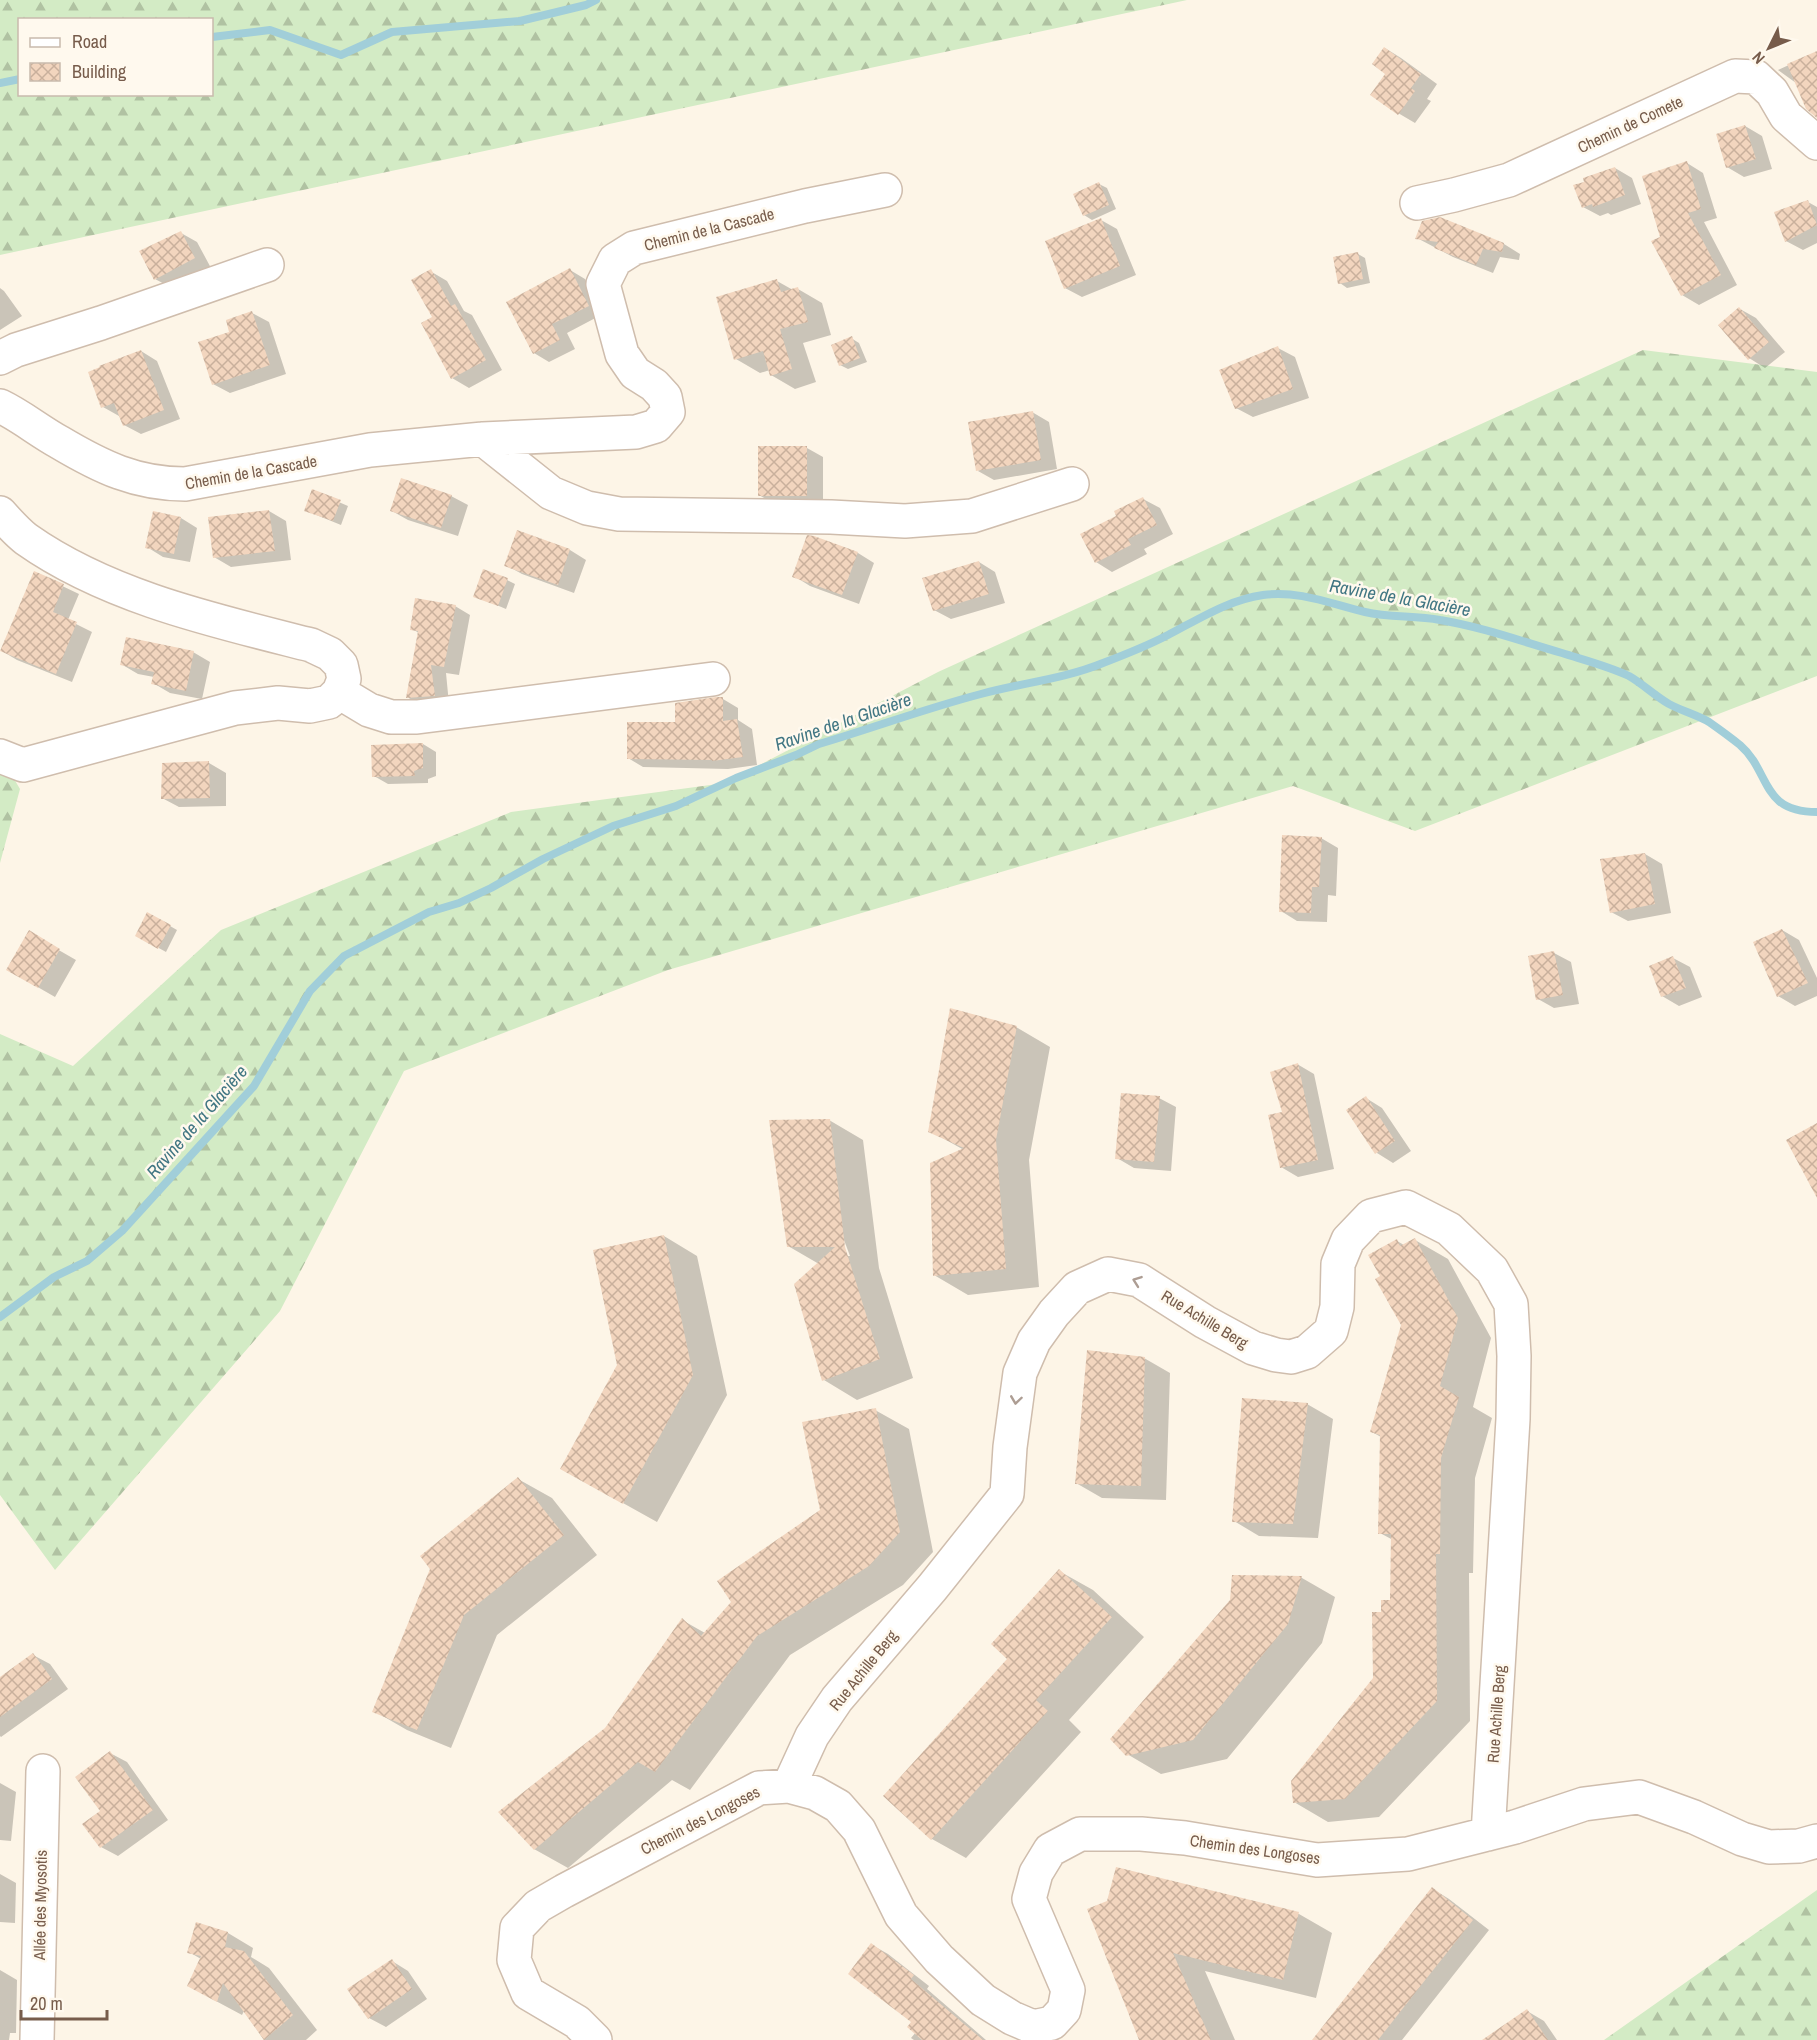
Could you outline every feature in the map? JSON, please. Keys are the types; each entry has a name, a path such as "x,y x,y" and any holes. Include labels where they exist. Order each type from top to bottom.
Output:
{"street":[{"name":"Chemin de Comete","path":"1417,203 1509,180 1735,76 1756,76 1772,92 1786,116 1817,143"},
{"name":"Chemin de la Cascade","path":"0,406 18,415 58,442 96,462 132,478 161,484 185,484 370,450 483,439 636,432 656,426 668,412 665,397 654,385 635,373 622,354 603,284 615,260 634,248 806,206 885,190"},
{"path":"0,358 16,350 267,265"},
{"path":"483,439 551,493 587,508 619,514 831,517 905,521 972,516 1072,484"},
{"path":"0,513 25,538 70,566 186,613 311,645 330,654 341,665 344,679 339,692 329,702 310,706 278,703 235,708 23,765 0,756"},
{"path":"339,692 369,710 392,717 417,717 713,679"},
{"name":"Rue Achille Berg","path":"789,1786 812,1736 837,1699 932,1588 1007,1494 1010,1447 1020,1373 1034,1341 1054,1313 1077,1288 1108,1274 1139,1280 1205,1322 1253,1348 1291,1357 1307,1352 1330,1331 1337,1307 1338,1264 1348,1240 1371,1216 1407,1207 1449,1229 1492,1270 1511,1304 1514,1356 1513,1419 1488,1834"},
{"name":"Allée des Myosotis","path":"37,2040 43,1771"},
{"name":"Chemin des Longoses","path":"594,2040 577,2022 528,1992 514,1960 517,1928 538,1906 759,1788 789,1786 815,1793 838,1806 859,1830 901,1915 939,1959 983,2000 1012,2018 1033,2027 1055,2032 1064,2010 1068,1990 1029,1899 1036,1873 1050,1850 1080,1834 1141,1834 1185,1838 1317,1860 1408,1854 1488,1834 1584,1804 1639,1797 1694,1817 1742,1839 1769,1847 1817,1841"}],"green space":[{"path":"0,0 1187,0 0,255"},
{"path":"1643,350 1817,372 1817,676 1415,831 1293,786 668,970 404,1071 280,1311 55,1570 0,1495 0,1034 73,1066 221,930 511,812 725,783 938,672"},
{"path":"0,755 20,789 0,863"},
{"path":"1817,1890 1817,2040 1604,2040"}],"building":[{"path":"1384,47 1421,74 1411,88 1415,91 1398,115 1370,95 1385,74 1372,64"},
{"path":"1817,51 1817,118 1806,109 1787,64"},
{"path":"1745,125 1756,159 1726,168 1716,134"},
{"path":"1687,161 1701,209 1688,213 1721,275 1681,296 1651,241 1660,237 1642,176"},
{"path":"1615,167 1625,195 1593,207 1592,204 1582,208 1573,185 1584,182 1583,178"},
{"path":"1099,182 1109,205 1083,216 1073,194"},
{"path":"1808,200 1817,225 1785,242 1774,212"},
{"path":"1440,217 1504,243 1502,252 1483,249 1476,265 1434,248 1438,242 1415,239 1422,221"},
{"path":"1101,218 1120,266 1064,289 1045,241"},
{"path":"181,231 195,258 154,280 139,251"},
{"path":"1358,252 1363,279 1338,284 1333,257"},
{"path":"570,268 589,306 552,324 560,340 533,354 506,302"},
{"path":"431,269 451,306 455,304 486,360 451,379 421,323 432,317 411,280"},
{"path":"777,279 781,292 798,287 808,322 780,329 792,369 770,376 763,351 734,360 716,297"},
{"path":"1739,307 1769,342 1748,360 1718,325"},
{"path":"252,311 270,365 212,385 198,342 229,332 226,320"},
{"path":"852,336 860,358 839,366 831,345"},
{"path":"1278,346 1293,389 1235,409 1219,370"},
{"path":"141,350 164,410 123,426 114,403 101,408 88,372"},
{"path":"1033,411 1041,460 976,471 968,422"},
{"path":"758,446 807,446 807,496 758,496"},
{"path":"401,478 452,495 441,528 390,511"},
{"path":"312,489 341,500 333,521 304,511"},
{"path":"1143,497 1157,525 1128,539 1131,545 1095,563 1080,534 1116,516 1114,511"},
{"path":"269,510 275,551 213,558 208,517"},
{"path":"153,511 181,517 174,554 145,548"},
{"path":"517,530 570,549 558,585 504,566"},
{"path":"807,535 858,552 842,595 792,577"},
{"path":"979,561 989,594 933,611 922,578"},
{"path":"483,569 508,578 498,606 473,597"},
{"path":"34,571 64,584 53,612 77,622 56,674 0,651"},
{"path":"415,598 456,605 444,667 431,665 435,696 406,698 418,631 410,630"},
{"path":"126,637 194,651 186,691 151,684 154,672 120,665"},
{"path":"723,697 723,721 737,719 743,757 712,761 627,759 627,722 675,722 675,703"},
{"path":"423,743 423,768 414,771 415,776 372,777 371,745"},
{"path":"209,761 210,798 161,799 162,763"},
{"path":"1282,835 1322,837 1319,887 1312,887 1311,913 1279,912"},
{"path":"1645,853 1655,904 1610,913 1600,859"},
{"path":"147,912 171,925 158,949 135,936"},
{"path":"1782,929 1808,983 1777,997 1753,942"},
{"path":"29,930 60,949 38,988 6,970"},
{"path":"1554,951 1563,995 1536,1000 1528,956"},
{"path":"1673,956 1686,988 1661,997 1649,966"},
{"path":"950,1008 1017,1026 996,1140 1006,1269 933,1276 930,1163 964,1148 928,1132"},
{"path":"1298,1063 1318,1160 1280,1168 1268,1115 1282,1112 1270,1072"},
{"path":"1121,1093 1160,1096 1154,1162 1115,1159"},
{"path":"1366,1096 1395,1141 1375,1154 1346,1110"},
{"path":"830,1119 845,1247 880,1359 822,1381 794,1284 835,1247 787,1247 769,1120"},
{"path":"1817,1123 1817,1198 1786,1140"},
{"path":"664,1235 693,1375 623,1504 560,1469 617,1365 593,1250"},
{"path":"1415,1238 1458,1318 1440,1386 1459,1397 1441,1458 1440,1554 1436,1554 1437,1701 1345,1799 1293,1803 1291,1781 1373,1678 1372,1612 1381,1612 1381,1600 1390,1600 1391,1534 1378,1534 1380,1435 1370,1432 1401,1325 1375,1279 1380,1276 1368,1255 1397,1239 1400,1246"},
{"path":"1087,1350 1145,1357 1141,1486 1075,1484"},
{"path":"1242,1398 1308,1403 1293,1524 1232,1522"},
{"path":"876,1408 900,1532 869,1566 757,1636 655,1772 638,1762 534,1850 498,1812 605,1728 682,1618 701,1636 731,1602 717,1581 820,1510 802,1422"},
{"path":"518,1477 564,1535 464,1615 417,1730 372,1712 430,1569 420,1556"},
{"path":"1059,1569 1112,1617 1036,1700 1048,1711 931,1840 883,1796 1007,1659 991,1644"},
{"path":"1232,1575 1302,1576 1288,1624 1193,1740 1126,1756 1110,1739 1230,1600"},
{"path":"33,1653 52,1679 0,1717 0,1677"},
{"path":"110,1751 153,1810 100,1848 82,1824 100,1811 75,1777"},
{"path":"1116,1867 1299,1912 1283,1980 1173,1953 1211,2040 1139,2040 1087,1909 1107,1901"},
{"path":"1432,1887 1473,1920 1378,2040 1312,2040"},
{"path":"196,1922 228,1932 225,1947 244,1951 293,2015 264,2040 223,1983 217,2002 187,1986 201,1956 187,1953"},
{"path":"871,1943 914,1975 911,1979 983,2040 922,2040 907,2027 911,2022 848,1974"},
{"path":"392,1959 412,1989 368,2019 347,1989"},
{"path":"1527,2009 1548,2040 1482,2040"}],"waterway":[{"path":"213,37 270,30 341,55 392,32 520,21 586,5 596,0"},
{"path":"0,83 18,79"},
{"name":"Ravine de la Glacière","path":"0,1317 54,1277 87,1261 122,1231 254,1086 310,991 344,956 429,912 459,903 491,888 543,859 613,826 676,806 736,778 819,744 996,690 1088,668 1127,654 1202,617 1250,597 1289,594 1374,614 1431,618 1501,635 1613,669 1634,679 1669,704 1709,722 1740,745 1750,756 1769,789 1785,805 1799,810 1817,812"}]}
